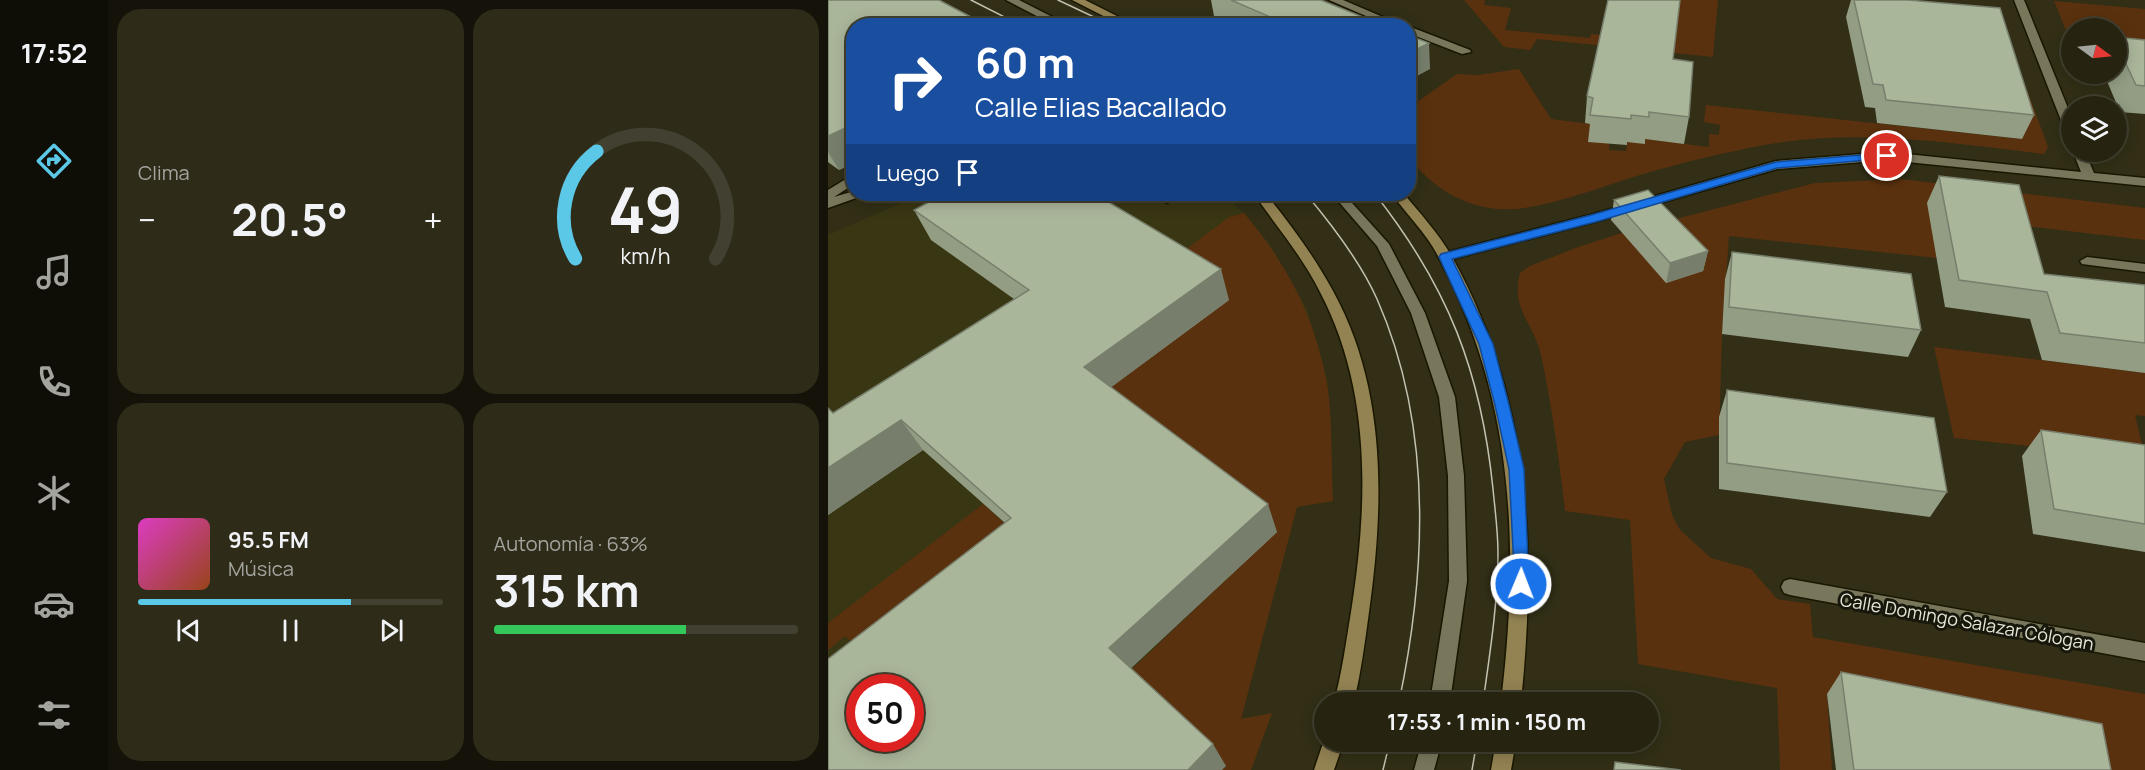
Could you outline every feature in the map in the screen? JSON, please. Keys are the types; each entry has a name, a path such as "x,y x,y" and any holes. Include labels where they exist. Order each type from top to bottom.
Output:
{"main road":[{"path":"1077,0 1115,18"},
{"path":"1266,201 1290,228 1326,285 1348,337 1363,389 1371,456 1370,556 1346,692"},
{"path":"1403,201 1445,257 1486,344 1516,469 1522,563 1512,692"},
{"path":"1324,770 1330,752"},
{"path":"1501,770 1504,752"}],"street":[{"path":"1011,0 1048,18"},
{"path":"1334,0 1379,18"},
{"path":"2019,0 2061,105"},
{"path":"1416,32 1466,52"},
{"path":"1445,257 1594,218 1776,165 1887,156 2145,182"},
{"path":"2083,162 2089,176"},
{"path":"830,198 846,185"},
{"path":"830,198 846,195"},
{"path":"1344,201 1382,244 1418,313 1447,397 1456,476 1458,581 1441,692"},
{"path":"2087,261 2145,268"},
{"name":"Calle Domingo Salazar Cólogan","path":"1790,587 2145,652"},
{"path":"1424,770 1429,752"}],"shaded area":[{"path":"1464,0 1485,0 1484,5 1511,8 1505,30 1590,38 1591,34 1674,42 1673,0 1718,0 1713,57 1537,39 1530,50 1504,47"},
{"path":"2054,1 2145,9 2145,67 2127,65 2127,18 2061,18"},
{"path":"1999,14 2048,147 2044,154 1869,137 1799,140 1686,162 1533,207 1500,209 1473,204 1448,193 1417,167 1416,105 1457,74 1478,75 1519,69 1551,119 1591,124 1609,144 1609,150 1626,151 1627,142 1645,139 1709,147 1709,134 1719,135 1720,125 1704,122 1706,105 2021,139"},
{"path":"1901,179 2145,208 2145,240 2008,224 1928,203 1937,258 1729,236 1722,334 1719,435 1685,442 1664,479 1672,515 1680,530 1711,558 1751,569 1777,599 1810,604 1813,637 2145,694 2145,770 2089,770 1827,694 1832,770 1780,770 1777,688 1638,664 1630,520 1565,511 1549,394 1541,355 1518,296 1520,273 1530,266 1578,247 1622,233 1815,183"},
{"path":"906,201 1232,201 1269,243 1307,309 1327,380 1333,501 1297,507 1241,719 1272,713 1251,770 828,770 828,235"},
{"path":"1244,213 1285,270 1314,332 1328,392 1333,501 1297,507 1241,719 1272,713 1251,770 1222,770 1226,766 1127,674 1276,532 1098,397 1124,377 1169,262 1229,217"},
{"path":"1934,347 2145,373 2145,416 2135,415 2145,458 1954,438"},
{"path":"983,504 1023,540 871,660 845,636 828,650 828,623"}],"building":[{"path":"828,0 939,0 973,18 846,18 846,128 828,136"},
{"path":"1231,0 1321,0 1365,18 1273,18"},
{"path":"1608,0 1680,0 1673,59 1693,62 1689,117 1649,112 1649,117 1631,115 1631,119 1590,115 1593,98 1587,96"},
{"path":"1854,0 1908,0 2000,8 2034,115 1886,100 1883,85 1873,84"},
{"path":"1416,38 1429,43 1416,50"},
{"path":"2127,38 2145,40 2145,86 2136,85 2127,66"},
{"path":"1939,176 2019,185 2044,274 2145,285 2145,343 2060,333 2047,292 1959,280"},
{"path":"1648,190 1708,251 1670,263 1614,200"},
{"path":"931,201 1107,201 1221,269 1084,367 1268,504 1109,648 1213,744 1188,770 828,770 828,659 1011,518 901,420 828,468 828,408 833,413 1029,290 914,210"},
{"path":"1732,252 1911,274 1921,330 1729,307"},
{"path":"1727,390 1934,418 1947,492 1727,463"},
{"path":"2041,430 2145,445 2145,524 2054,509"},
{"path":"1841,672 2102,724 2111,770 1854,770"},
{"path":"1615,762 1681,770 1614,770"}],"tram line":[{"path":"971,0 1006,18"},
{"path":"1058,0 1096,18"},
{"path":"1312,201 1345,244 1363,271 1377,299 1395,347 1408,397 1416,447 1420,498 1419,550 1415,601 1401,692"},
{"path":"1380,201 1423,263 1441,297 1470,368 1480,406 1493,489 1498,553 1495,609 1484,692"},
{"path":"1383,770 1387,752"},
{"path":"1472,770 1475,752"}],"route":[{"path":"1521,584 1520,511 1516,469 1502,405 1486,344 1445,257 1594,218 1776,165 1887,156"}]}
